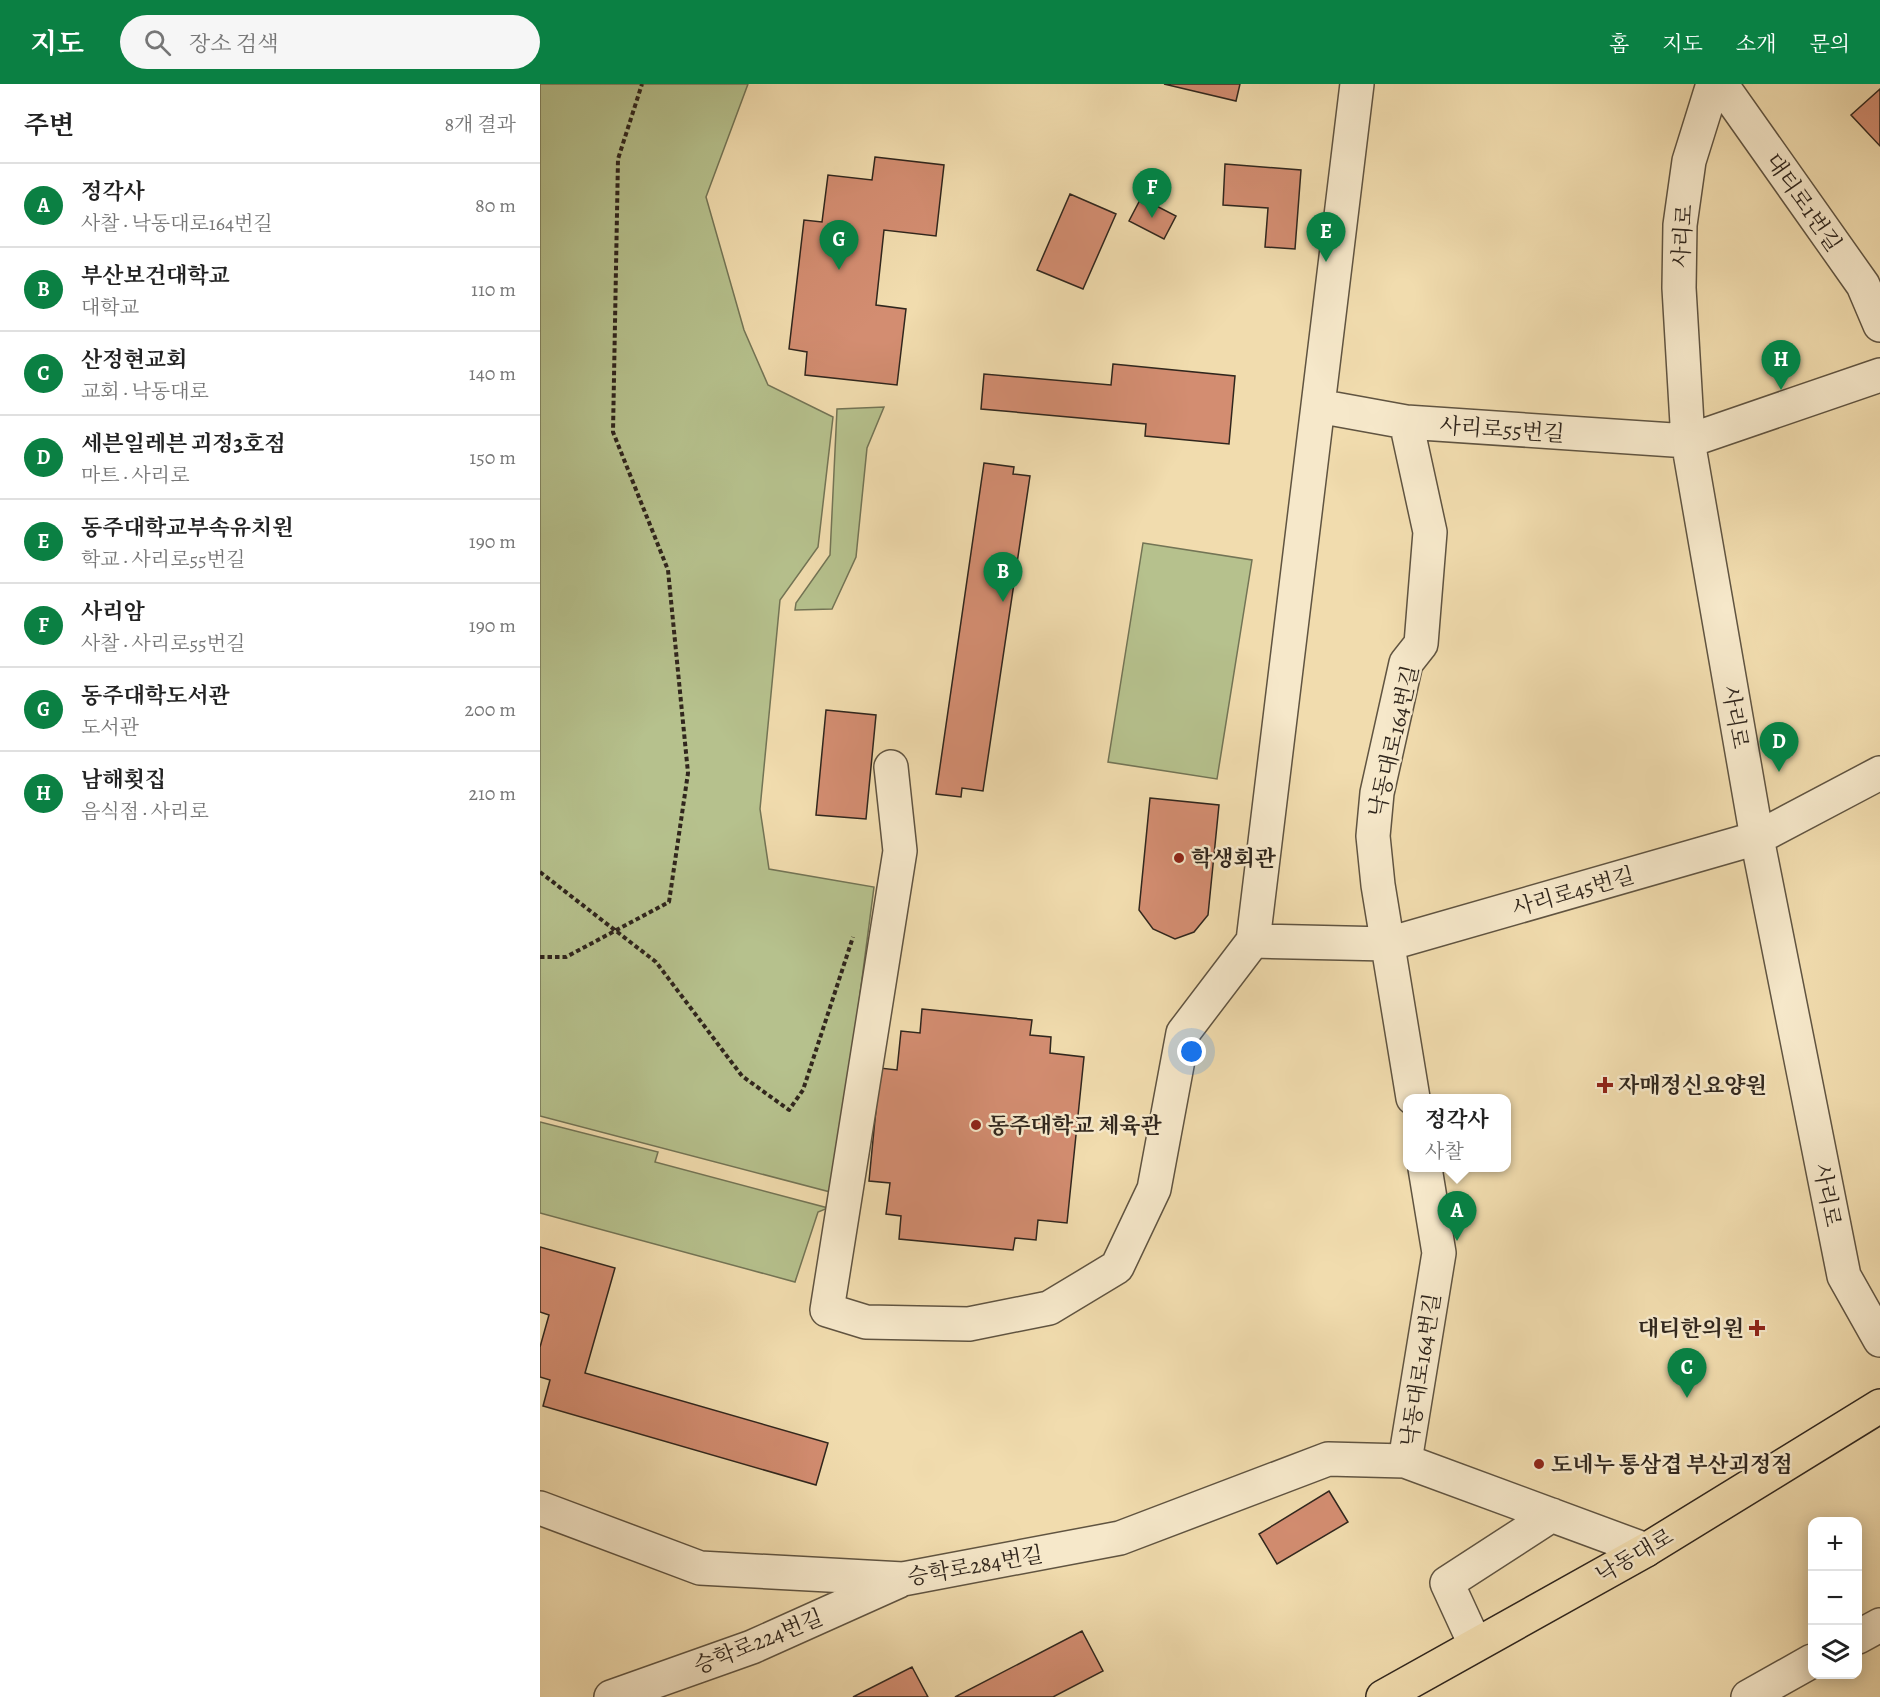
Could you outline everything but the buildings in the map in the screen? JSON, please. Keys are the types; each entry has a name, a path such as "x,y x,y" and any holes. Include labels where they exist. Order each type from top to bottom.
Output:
{"main road":[{"name":"낙동대로","path":"1383,1697 1646,1550 1880,1406"}],"street":[{"path":"891,767 900,851 826,1310 866,1322 969,1324 1049,1308 1117,1267 1154,1189 1183,1033 1253,941 1357,84"},
{"name":"사리로","path":"1713,84 1689,161 1680,225 1679,288 1688,441 1757,838 1844,1276 1880,1340"},
{"name":"대티로1번길","path":"1721,84 1863,285 1880,325"},
{"path":"1688,441 1880,375"},
{"name":"사리로55번길","path":"1318,406 1406,422 1688,441"},
{"name":"낙동대로164번길","path":"1406,422 1430,531 1421,644 1406,663 1377,793 1373,836 1377,885 1412,1094"},
{"name":"사리로45번길","path":"1253,941 1388,944 1757,838 1880,773"},
{"name":"낙동대로164번길","path":"1426,1172 1439,1252 1405,1461 1646,1550"},
{"name":"승학로284번길","path":"540,1508 700,1568 903,1579 1120,1538 1328,1459 1405,1461"},
{"path":"1475,1644 1447,1583 1552,1515"},
{"name":"승학로224번길","path":"611,1697 752,1647 903,1579"},
{"path":"1862,1634 1880,1625"},
{"path":"1748,1697 1808,1663"}],"path":[{"path":"540,957 566,957 669,902 688,773 668,570 613,432 618,159 642,84"},
{"path":"540,872 656,962 742,1076 789,1110 803,1090 855,932"}],"green space":[{"path":"540,84 748,84 706,197 744,330 768,385 833,417 818,547 780,600 760,809 769,869 874,887 834,1193 540,1116"},
{"path":"884,407 867,448 856,557 832,609 795,610 796,603 830,555 837,409"},
{"path":"1143,543 1252,560 1217,779 1108,762"},
{"path":"540,1122 658,1152 655,1162 828,1208 818,1212 795,1282 540,1213"}],"place":[{"name":"사리암","path":"1152,218"},
{"name":"동주대학교부속유치원","path":"1326,262"},
{"name":"동주대학도서관","path":"839,270"},
{"name":"남해횟집","path":"1781,390"},
{"name":"부산보건대학교","path":"1003,602"},
{"name":"세븐일레븐 괴정3호점","path":"1779,772"},
{"name":"학생회관","path":"1179,858"},
{"name":"자매정신요양원","path":"1605,1085"},
{"name":"동주대학교 체육관","path":"976,1125"},
{"name":"정각사","path":"1457,1241"},
{"name":"대티한의원","path":"1757,1328"},
{"name":"산정현교회","path":"1687,1398"},
{"name":"도네누 통삼겹 부산괴정점","path":"1539,1464"}]}
